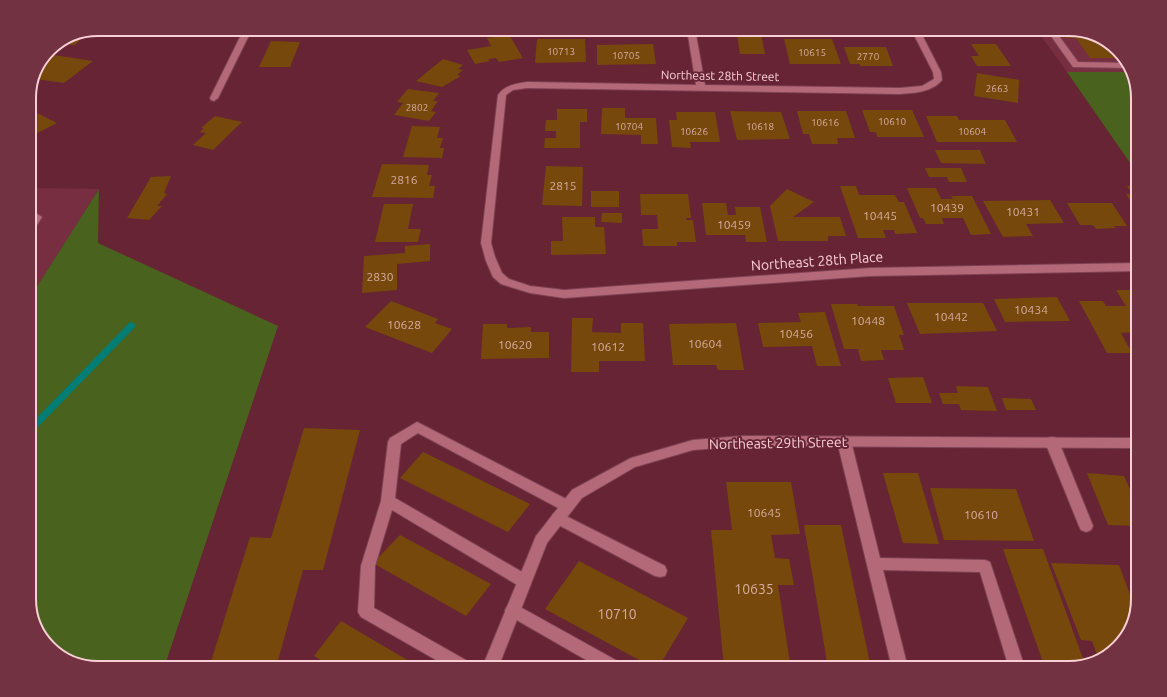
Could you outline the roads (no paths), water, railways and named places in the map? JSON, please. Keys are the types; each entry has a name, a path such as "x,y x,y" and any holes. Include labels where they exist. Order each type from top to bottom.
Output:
{"street":[{"path":"214,98 245,36"},
{"path":"692,36 701,87"},
{"name":"Northeast 28th Street","path":"501,279 492,264 486,243 502,95 508,89 515,86 527,85 900,91 919,90 932,86 938,80 937,72 919,36"},
{"path":"1055,36 1076,65 1121,66"},
{"name":"Northeast 28th Place","path":"501,279 526,289 564,294 870,272 1131,267"},
{"path":"453,661 366,612 368,566 388,501 395,442 417,427 567,506"},
{"path":"844,440 876,564 898,661"},
{"name":"Northeast 29th Street","path":"493,661 541,540 577,494 631,463 693,445 742,441 844,440 1131,443"},
{"path":"1052,442 1086,526"},
{"path":"388,501 524,581"},
{"path":"558,518 660,571"},
{"path":"876,564 985,566 1015,661"},
{"path":"513,610 603,661"}],"waterway":[{"path":"36,424 132,325"}]}
